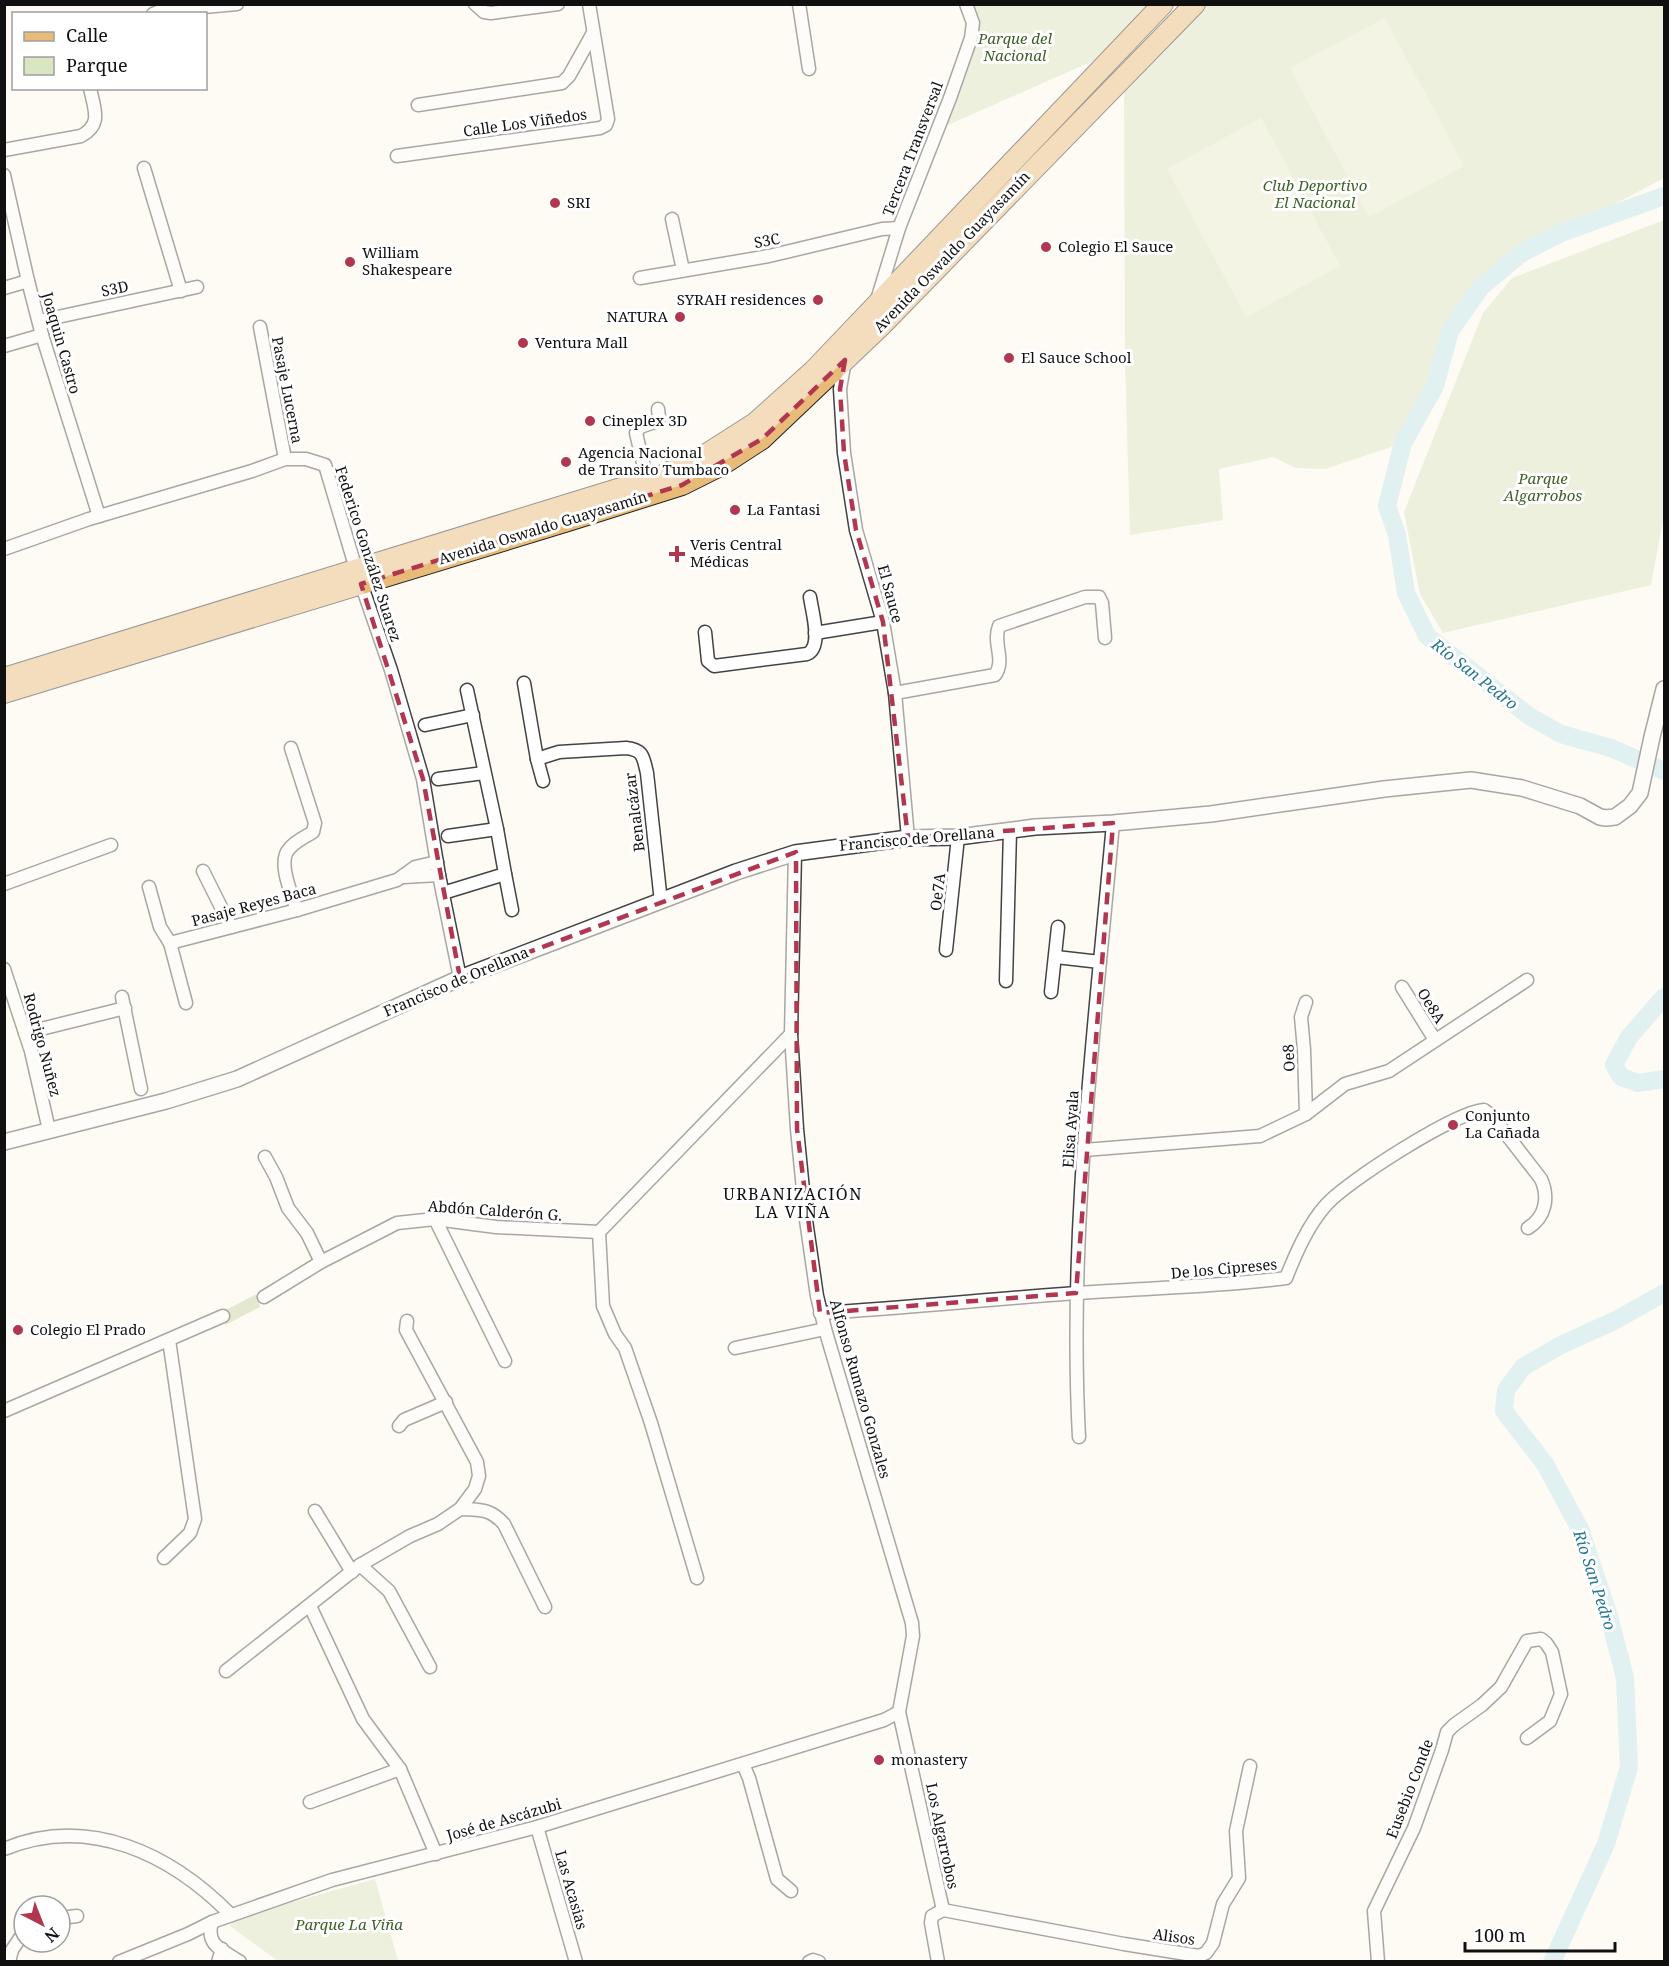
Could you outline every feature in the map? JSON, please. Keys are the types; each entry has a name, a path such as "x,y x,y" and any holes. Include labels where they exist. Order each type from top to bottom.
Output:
{"main road":[{"name":"Avenida Oswaldo Guayasamín","path":"4,693 663,475 708,453 755,423 813,371 1163,4"},
{"name":"Avenida Oswaldo Guayasamín","path":"4,678 682,485 722,465 762,439 881,326 1195,4"}],"street":[{"path":"157,10 237,4"},
{"path":"476,4 484,12 491,13 558,4"},
{"name":"Calle Los Viñedos","path":"396,156 600,128 606,125 608,119 589,4"},
{"path":"800,4 809,69"},
{"name":"Tercera Transversal","path":"876,304 899,228 971,38 973,23 966,4"},
{"path":"418,105 562,82 569,76 593,33"},
{"path":"4,150 81,136 90,131 95,123 90,90"},
{"path":"144,168 181,291"},
{"name":"Joaquin Castro","path":"4,175 9,218 42,335 99,516"},
{"path":"672,219 683,270"},
{"name":"S3C","path":"640,278 770,256 899,228"},
{"path":"4,288 28,281"},
{"name":"S3D","path":"39,321 197,287"},
{"name":"Pasaje Lucerna","path":"260,327 285,459"},
{"path":"4,346 42,335"},
{"name":"El Sauce","path":"844,360 840,389 844,453 856,530 883,622 895,693 908,838"},
{"path":"647,480 636,433 640,427 657,421 658,409"},
{"name":"Federico González Suarez","path":"4,549 99,516 252,471 285,459 306,459 325,465 358,577 391,670 423,779 460,978"},
{"path":"705,632 708,661 714,666 807,654 815,647 810,597"},
{"path":"895,693 996,675 1001,664 996,639 999,626 1085,597 1099,597 1102,603 1105,639"},
{"path":"815,633 883,622"},
{"path":"524,683 543,781"},
{"path":"466,690 497,829 512,910"},
{"name":"Francisco de Orellana","path":"4,1142 166,1101 237,1080 460,978 736,872 795,853 908,838 958,837 1035,827 1211,814 1384,789 1471,780 1522,788 1580,806 1606,818 1622,814 1640,793 1651,739 1664,699"},
{"path":"425,725 473,715"},
{"path":"291,748 315,823 313,832 286,850 285,874 297,910"},
{"name":"Benalcázar","path":"537,759 558,752 637,749 643,756 647,773 662,902"},
{"path":"438,779 484,773"},
{"name":"Elisa Ayala","path":"1080,1437 1076,1370 1076,1293 1084,1150 1113,823"},
{"path":"448,836 497,829"},
{"path":"1006,981 1010,831"},
{"name":"Oe7A","path":"946,950 958,837"},
{"path":"4,884 111,845"},
{"name":"Alfonso Rumazo Gonzales","path":"795,853 791,1034 806,1220 820,1314 912,1623 914,1636 899,1712"},
{"name":"Pasaje Reyes Baca","path":"170,943 297,910 403,877 438,869"},
{"path":"203,871 231,927"},
{"path":"443,893 505,874"},
{"path":"149,887 160,927 170,943 186,1004"},
{"path":"1051,992 1058,927"},
{"path":"1056,957 1100,962"},
{"name":"Rodrigo Nuñez","path":"4,969 10,1006 25,1033 49,1130"},
{"path":"1084,1150 1260,1136 1306,1114 1345,1084 1389,1071 1527,980"},
{"name":"Oe8A","path":"1402,987 1435,1040"},
{"name":"Oe8","path":"1306,1002 1301,1017 1306,1114"},
{"path":"25,1033 124,1003 141,1089"},
{"path":"697,1578 679,1510 645,1404 625,1348 615,1334 603,1306 599,1232 791,1034"},
{"name":"De los Cipreses","path":"820,1314 1076,1293 1183,1288 1286,1278 1316,1217 1337,1193 1432,1132 1478,1110 1484,1110 1493,1117 1541,1179 1545,1188 1543,1213 1538,1222 1528,1228"},
{"path":"265,1157 276,1177 288,1208 307,1233 321,1262"},
{"path":"435,1219 505,1361"},
{"name":"Abdón Calderón G.","path":"264,1297 321,1262 397,1223 435,1219 496,1227 599,1232"},
{"path":"4,1411 223,1316"},
{"path":"226,1671 356,1568 410,1536 438,1524 460,1509 475,1489 479,1476 477,1462 406,1330 407,1321"},
{"path":"735,1348 825,1329"},
{"path":"164,1558 190,1533 195,1519 169,1340"},
{"path":"399,1426 404,1420 446,1402"},
{"path":"460,1509 494,1513 504,1524 545,1607"},
{"path":"315,1511 356,1568 389,1591 430,1667"},
{"path":"310,1606 363,1719 400,1769 436,1854"},
{"name":"Eusebio Conde","path":"1378,1962 1374,1911 1414,1828 1447,1732 1502,1687 1527,1641 1541,1639 1552,1652 1561,1694 1550,1721 1527,1738"},
{"name":"José de Ascázubi","path":"119,1962 212,1922 332,1880 537,1827 884,1720 899,1712"},
{"name":"Los Algarrobos","path":"899,1712 943,1910 932,1916 931,1923 938,1962"},
{"path":"743,1764 777,1879 791,1892"},
{"name":"Alisos","path":"943,1910 1124,1944 1199,1956 1206,1953 1213,1943 1223,1904 1239,1878 1236,1831 1250,1766"},
{"path":"310,1802 400,1769"},
{"name":"Las Acasias","path":"537,1827 576,1962"},
{"path":"4,1849 33,1839 53,1836 99,1838 122,1844 153,1856 197,1884 231,1915"},
{"path":"72,1917 77,1916"},
{"path":"212,1922 208,1934 211,1941 240,1962"},
{"path":"218,1962 222,1949"},
{"path":"809,1962 813,1960 819,1962"}],"highlighted area":[{"path":"845,360 840,389 844,453 856,530 883,622 908,838 1113,823 1076,1293 820,1313 797,1129 796,852 460,978 423,779 361,584 682,485 762,439"}],"green space":[{"name":"Parque del Nacional","path":"968,5 1149,5 1095,60 939,129 975,28"},
{"name":"Club Deportivo El Nacional","path":"1204,5 1664,5 1664,178 1522,253 1481,287 1450,331 1435,386 1403,443 1325,469 1296,468 1273,457 1219,469 1223,520 1130,535 1125,360 1124,87"},
{"path":"1385,18 1464,166 1369,217 1290,68"},
{"path":"1261,118 1340,266 1246,317 1167,169"},
{"name":"Parque Algarrobos","path":"1664,220 1664,514 1651,585 1443,633 1420,594 1404,512 1483,313 1512,278"},
{"path":"257,1294 260,1307 225,1325 222,1312"},
{"name":"Parque La Viña","path":"375,1879 398,1961 278,1961 230,1926 233,1919"}],"waterway":[{"name":"Río San Pedro","path":"1664,196 1561,233 1522,253 1481,287 1450,331 1435,386 1403,443 1387,506 1397,535 1406,593 1427,636 1529,716 1561,734 1611,748 1664,771"},
{"name":"Río San Pedro","path":"1664,997 1629,1037 1614,1065 1621,1077 1638,1083 1664,1079"},
{"name":"Río San Pedro","path":"1552,1962 1606,1844 1629,1767 1625,1678 1609,1616 1580,1529 1545,1464 1504,1411 1506,1390 1523,1367 1561,1345 1616,1320 1664,1293"}],"place":[{"name":"SRI","path":"555,203"},
{"name":"Colegio El Sauce","path":"1046,247"},
{"name":"William Shakespeare","path":"350,262"},
{"name":"SYRAH residences","path":"818,300"},
{"name":"NATURA","path":"680,317"},
{"name":"Ventura Mall","path":"523,343"},
{"name":"El Sauce School","path":"1009,358"},
{"name":"Cineplex 3D","path":"590,421"},
{"name":"Agencia Nacional de Transito Tumbaco","path":"566,462"},
{"name":"La Fantasi","path":"735,510"},
{"name":"Veris Central Médicas","path":"677,554"},
{"name":"Conjunto La Cañada","path":"1453,1125"},
{"name":"Colegio El Prado","path":"18,1330"},
{"name":"monastery","path":"879,1760"}],"district":[{"name":"URBANIZACIÓN LA VIÑA","path":"793,1203"}]}
